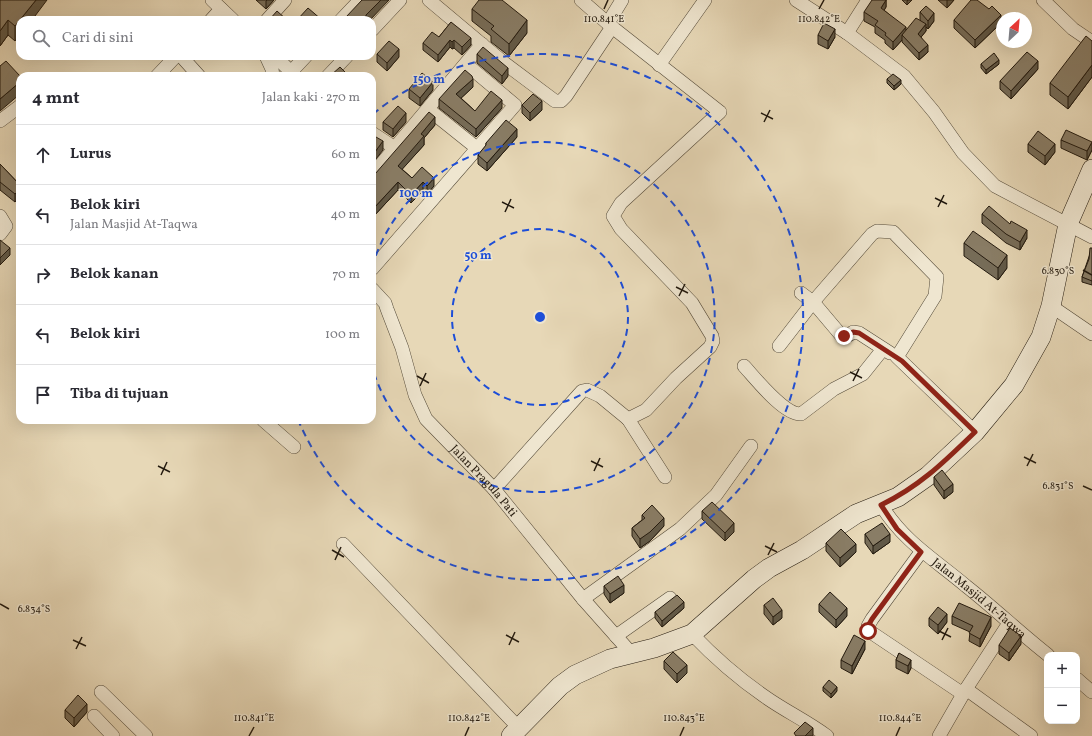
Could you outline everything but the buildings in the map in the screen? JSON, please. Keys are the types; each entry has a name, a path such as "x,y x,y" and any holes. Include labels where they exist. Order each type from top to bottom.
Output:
{"street":[{"path":"212,0 229,16"},
{"path":"270,16 285,0"},
{"path":"345,16 360,0"},
{"path":"376,26 400,0"},
{"path":"429,0 534,86 555,100 561,101 566,96 610,25 622,0"},
{"path":"581,0 659,65 720,112 621,203 613,216 622,229 692,303 712,336 713,341 710,347 676,378 646,410 628,419"},
{"path":"659,65 705,0"},
{"path":"796,0 847,33 904,76 934,112 963,153 995,186 1092,237"},
{"path":"847,33 868,0"},
{"path":"1043,0 1073,29 1092,42"},
{"path":"215,16 222,9"},
{"path":"376,170 482,44"},
{"path":"161,72 172,60"},
{"path":"185,60 195,72"},
{"path":"268,60 272,72"},
{"path":"279,60 291,72"},
{"path":"294,72 303,60"},
{"path":"332,72 343,60"},
{"path":"376,264 515,105 466,64"},
{"path":"0,121 16,109"},
{"path":"428,109 478,149"},
{"path":"376,136 395,148"},
{"path":"343,544 514,733 560,686 575,675 610,660 631,653 654,648 692,634 754,579 824,536 850,517 868,508 881,505 898,497 928,476 975,432 999,405 1021,374 1041,337 1051,306 1068,224 1092,169"},
{"path":"0,216 6,226 0,234"},
{"path":"779,346 813,302 872,234 877,231 893,232 937,277 935,296 897,357"},
{"path":"801,293 813,302 840,334 848,336 853,332 856,332 897,357 975,432"},
{"name":"Jalan Pragula Pati","path":"376,294 385,304 387,309 402,348 414,395 426,419 494,489 583,599 631,653"},
{"path":"1051,306 1092,334"},
{"path":"744,366 785,409 795,414 800,414 834,389 863,374 883,349"},
{"path":"494,489 582,391 587,390 600,396 628,419 665,478"},
{"path":"268,424 294,447"},
{"path":"583,599 680,530 716,495 751,446"},
{"name":"Jalan Masjid At-Taqwa","path":"881,505 897,529 921,552 966,586 1044,652"},
{"path":"921,552 872,619 868,626 868,631 964,691 1031,736"},
{"path":"616,636 670,598"},
{"path":"938,736 964,691 1009,623"},
{"path":"692,634 714,657 765,697 805,720 827,736"},
{"path":"1080,682 1092,692"},
{"path":"101,692 146,736"},
{"path":"94,716 114,736"}],"route":[{"path":"844,336 848,336 853,332 859,333 897,357 975,432 928,476 898,497 881,505 897,529 921,552 872,619 868,626 868,631"}]}
